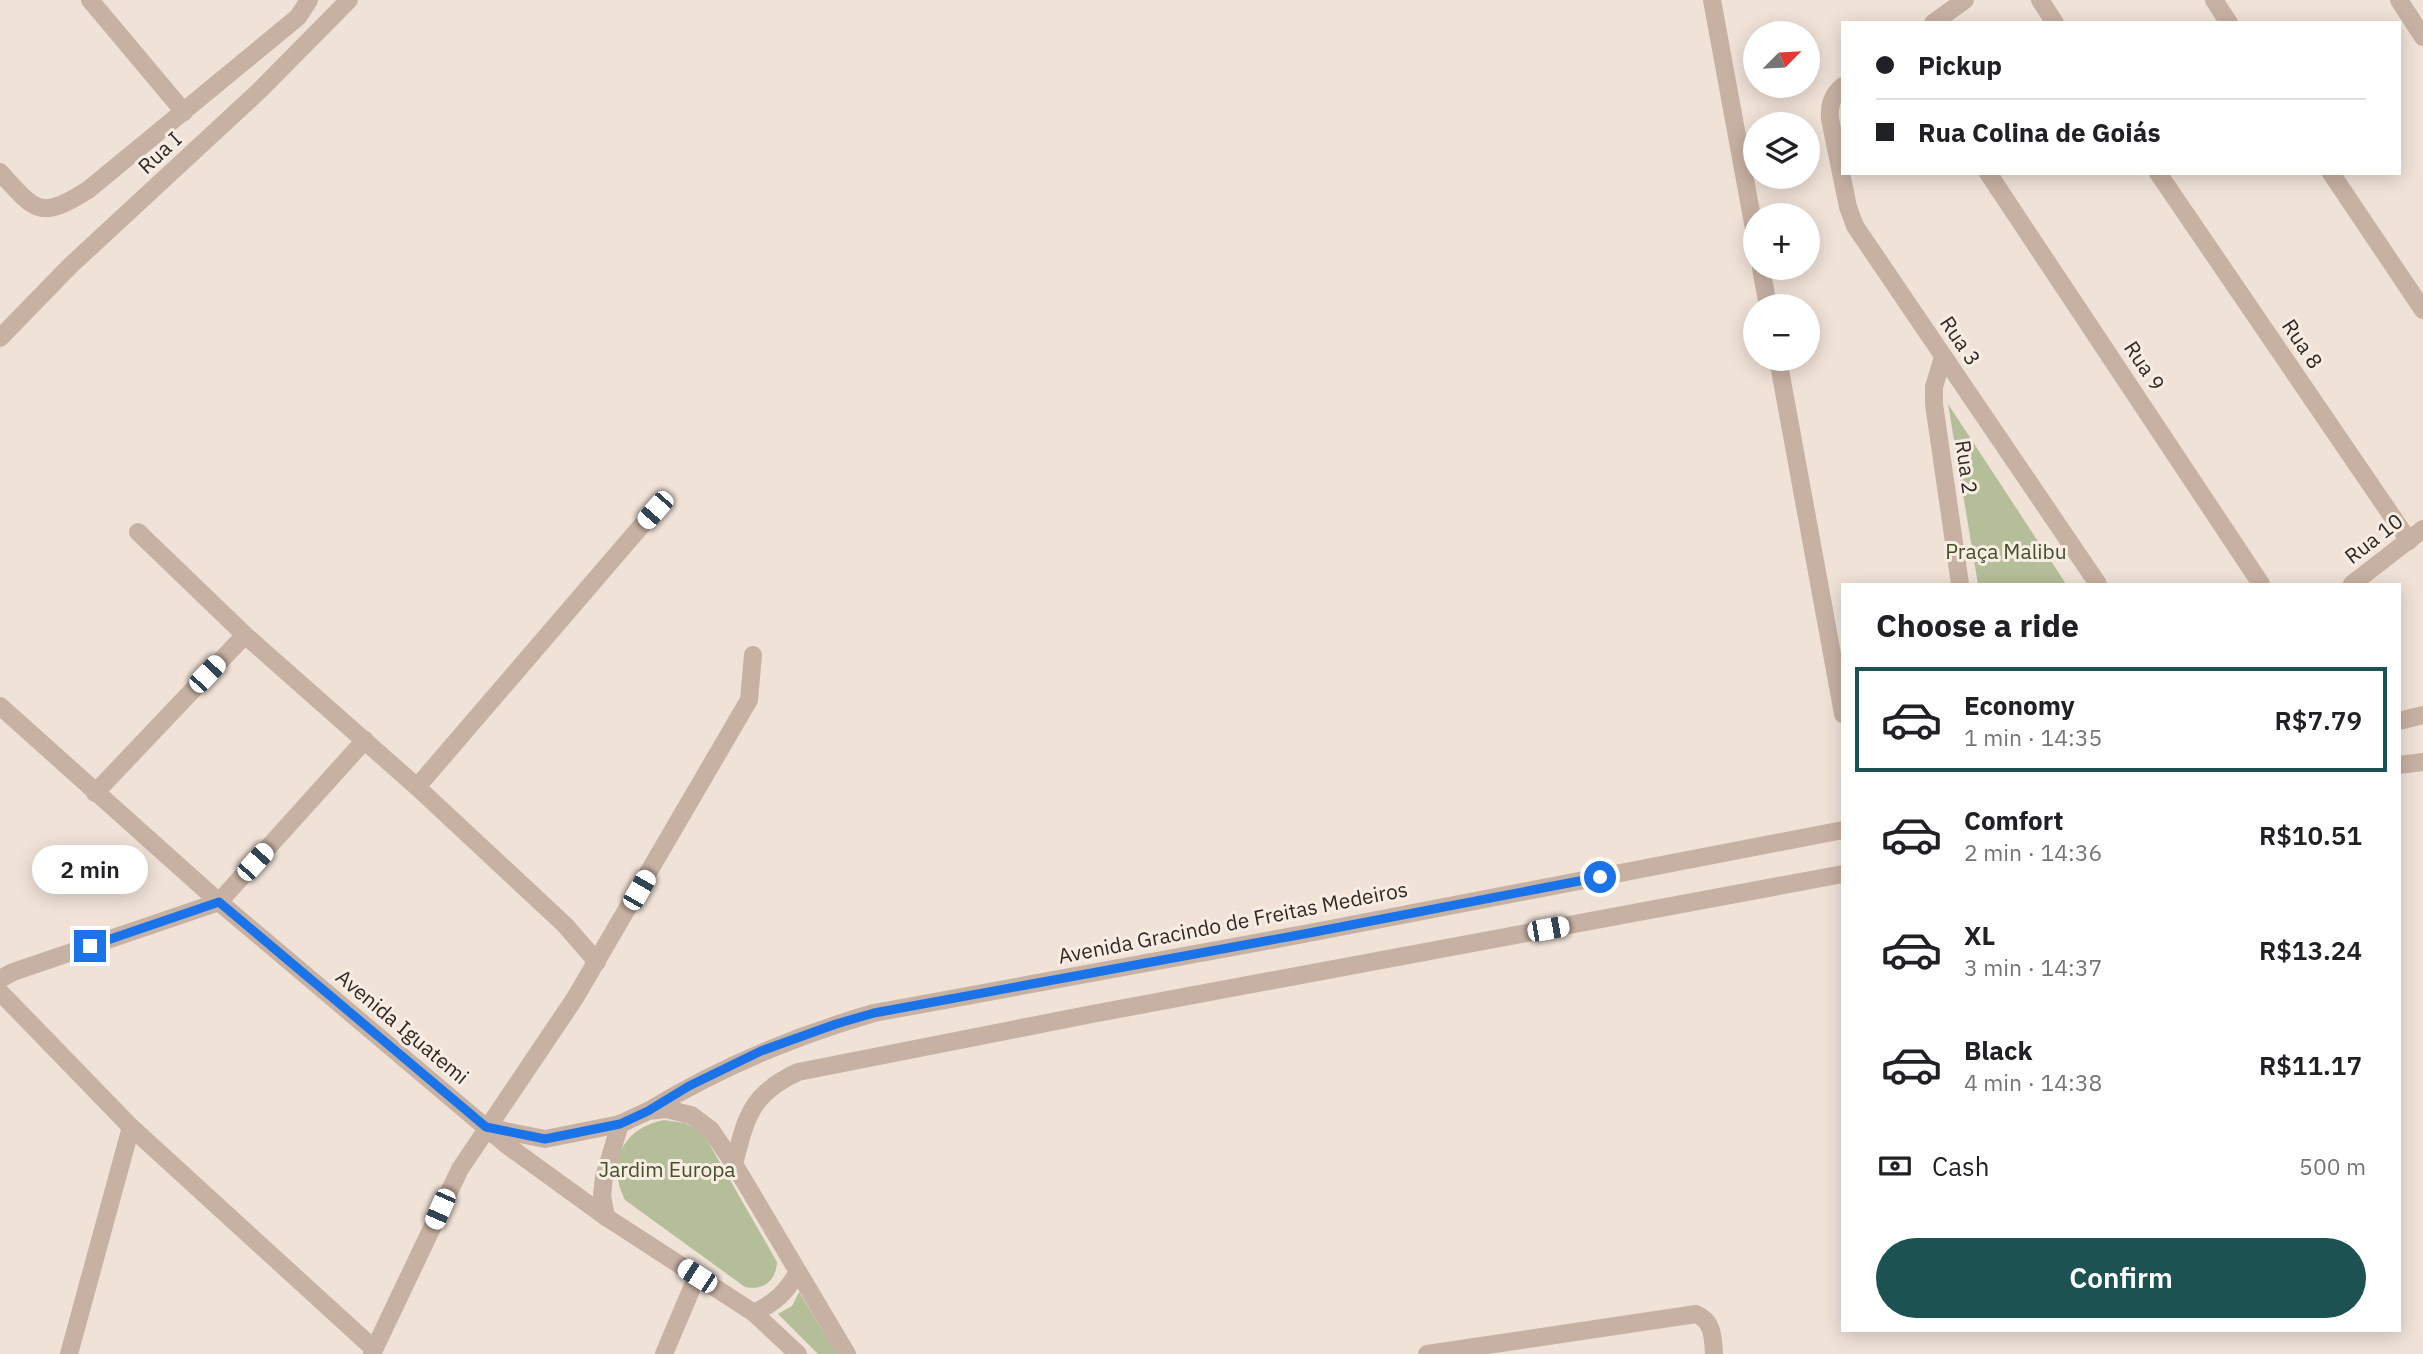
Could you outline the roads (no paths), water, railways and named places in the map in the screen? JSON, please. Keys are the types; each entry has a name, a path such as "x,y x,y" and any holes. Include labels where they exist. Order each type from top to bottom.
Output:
{"street":[{"path":"90,0 184,112"},
{"path":"0,172 35,206 49,209 61,207 88,190 299,17 309,0"},
{"name":"Rua I","path":"0,338 70,266 259,91 349,0"},
{"path":"1713,0 1749,203"},
{"path":"1936,21 1965,0"},
{"path":"2040,0 2054,21"},
{"path":"2214,0 2228,21"},
{"path":"2399,0 2423,37"},
{"name":"Rua 3","path":"1841,88 1831,104 1830,119 1841,170"},
{"name":"Rua 3","path":"1842,175 1852,220 2097,583"},
{"name":"Rua 9","path":"1989,175 2260,583"},
{"name":"Rua 8","path":"2159,175 2409,541"},
{"path":"2332,175 2423,310"},
{"name":"Rua 2","path":"1943,356 1934,387 1934,404 1960,583"},
{"path":"1780,371 1841,702"},
{"path":"417,787 655,510"},
{"name":"Rua 10","path":"2353,583 2423,529"},
{"path":"138,531 245,635 417,787 565,925 597,962"},
{"path":"95,793 245,635"},
{"path":"0,992 131,1127 373,1352 460,1169 575,998 749,699 753,655"},
{"name":"Avenida Iguatemi","path":"0,706 219,902 486,1127 606,1217 754,1313 795,1353"},
{"path":"2401,720 2423,715"},
{"path":"0,979 13,972 219,902 365,740"},
{"path":"2401,765 2423,762"},
{"name":"Avenida Gracindo de Freitas Medeiros","path":"486,1127 545,1139 620,1124 761,1051 874,1013 1304,934 1841,830"},
{"path":"734,1164 744,1124 750,1112 770,1088 798,1072 1105,1011 1841,874"},
{"path":"648,1111 666,1108 691,1115 711,1130 847,1354"},
{"path":"606,1217 602,1195 604,1177 620,1124"},
{"path":"69,1354 131,1127"},
{"path":"754,1313 771,1305 787,1291 798,1272"},
{"path":"664,1354 697,1276"},
{"path":"1427,1354 1696,1314 1705,1318 1710,1326 1714,1354"}],"park label":[{"name":"Praça Malibu","path":"2006,552"},
{"name":"Jardim Europa","path":"667,1170"}]}
